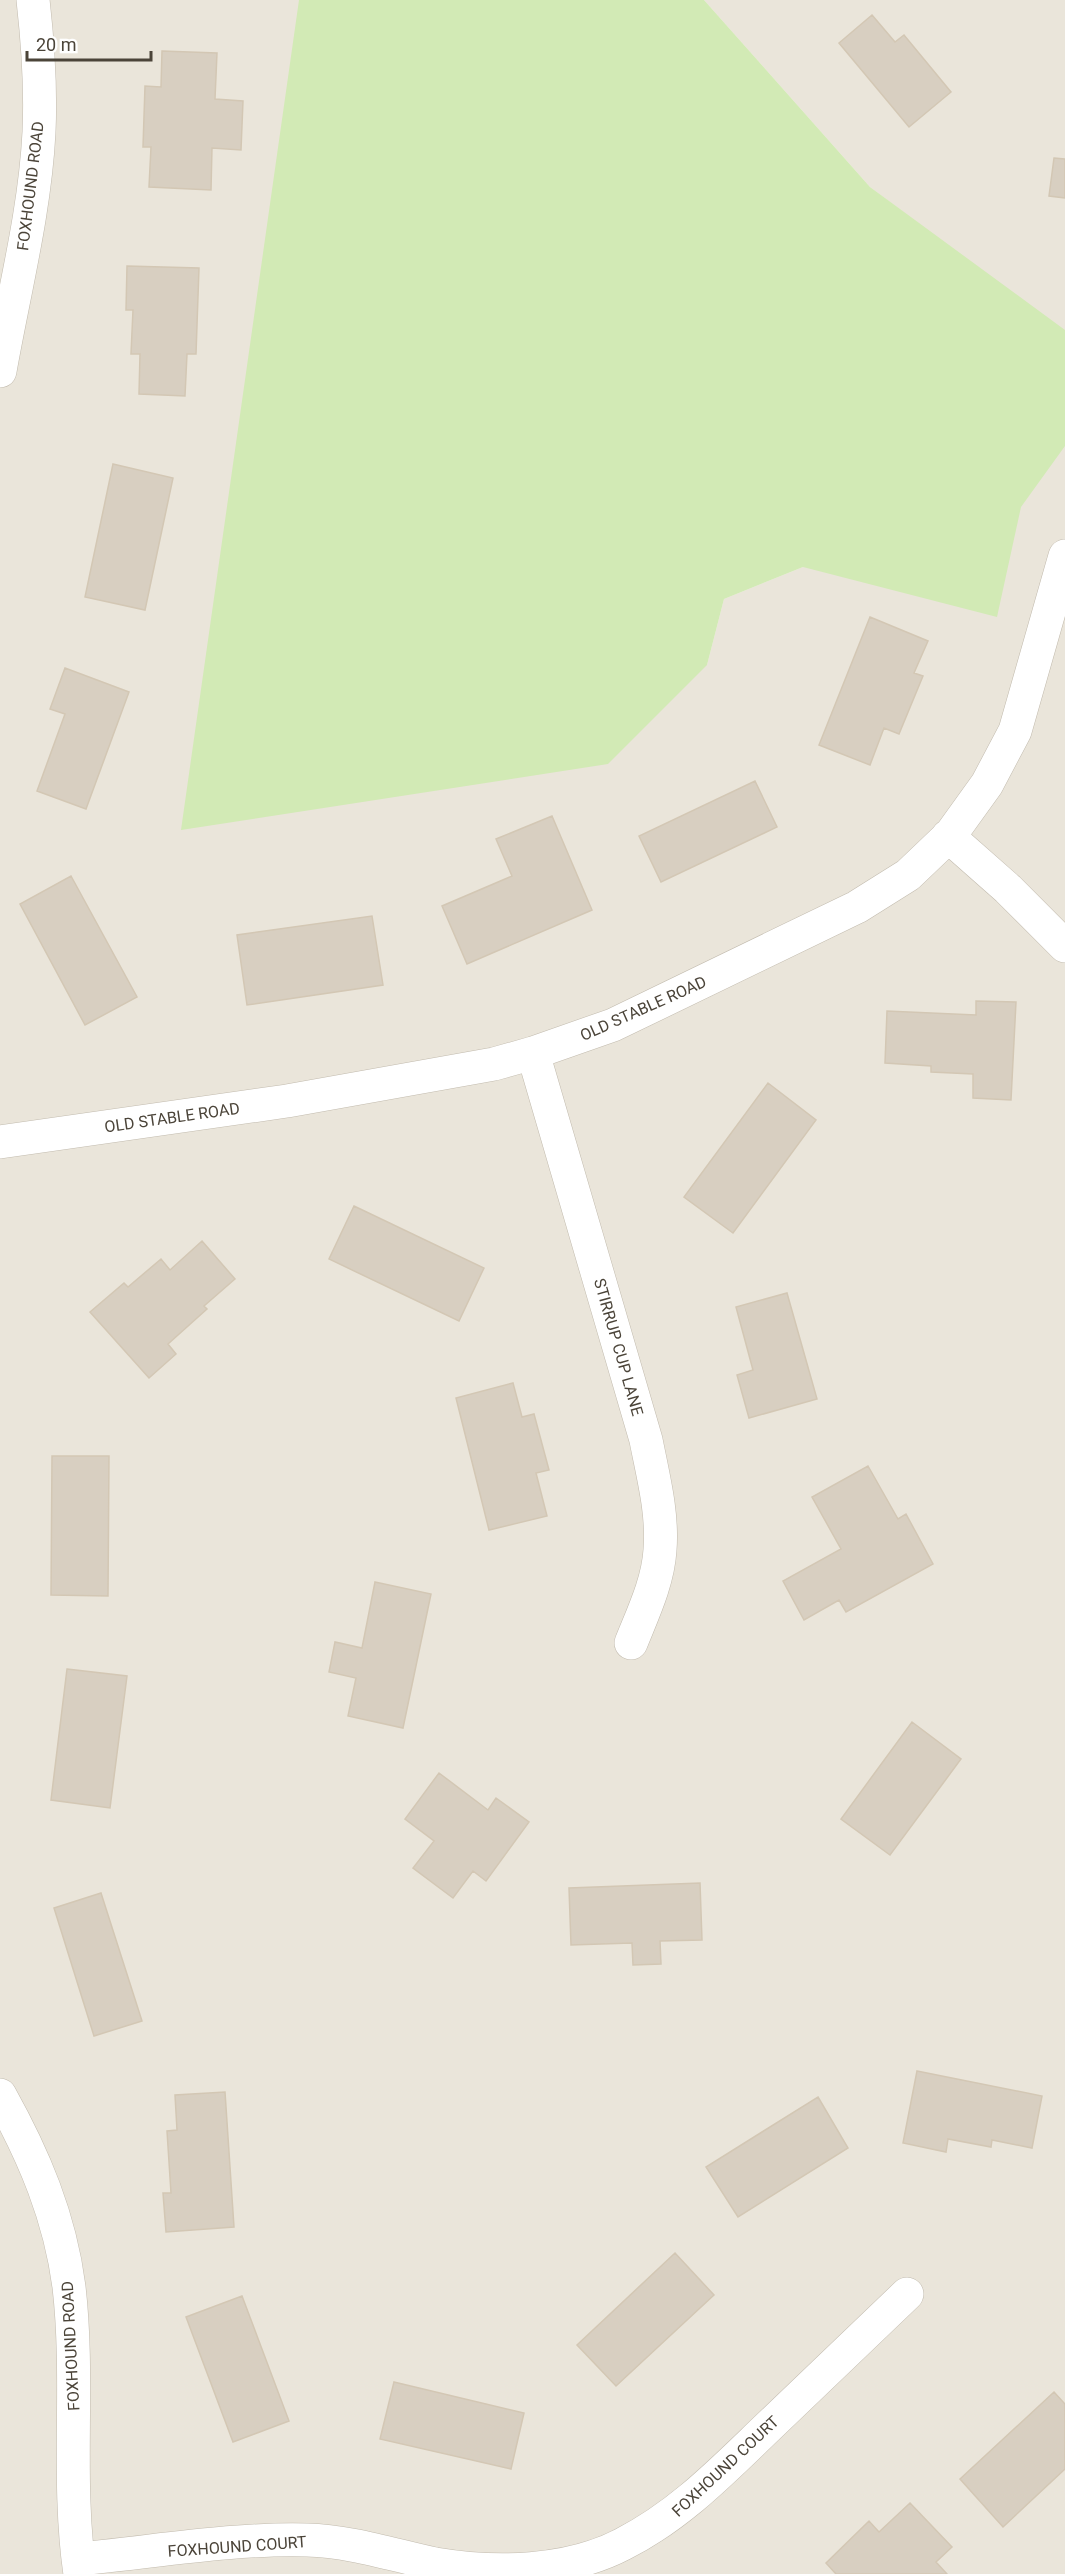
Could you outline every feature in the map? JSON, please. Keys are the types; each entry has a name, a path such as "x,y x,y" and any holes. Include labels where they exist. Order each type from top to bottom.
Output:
{"street":[{"name":"FOXHOUND ROAD","path":"0,371 33,186 39,132 39,51 33,0"},
{"name":"OLD STABLE ROAD","path":"0,1142 287,1101 494,1064 614,1025 857,908 908,875 948,836 987,784 1015,731 1065,556"},
{"path":"948,836 1008,889 1065,946"},
{"name":"STIRRUP CUP LANE","path":"533,1053 646,1440 659,1504 660,1551 650,1599 631,1642"},
{"name":"FOXHOUND ROAD","path":"0,2095 26,2142 44,2182 55,2217 69,2286 73,2350 74,2503 79,2566"},
{"name":"FOXHOUND COURT","path":"79,2566 264,2541 308,2540 350,2544 438,2564 492,2570 552,2567 580,2560 621,2546 671,2516 907,2294"}],"shaded area":[{"path":"0,0 299,0 707,665 724,599 803,567 1065,405 1065,2574 0,2574"},
{"path":"704,0 1065,0 1065,334 870,187"}],"green space":[{"path":"299,0 704,0 870,187 1065,330 1065,446 1021,507 997,617 803,567 724,599 707,665 608,764 181,830"}],"building":[{"path":"872,15 895,42 904,35 951,92 909,127 839,43"},
{"path":"162,51 217,53 215,99 243,101 241,150 212,148 211,190 149,187 151,147 143,147 145,86 161,87"},
{"path":"1054,158 1065,159 1065,198 1049,196"},
{"path":"127,266 199,268 196,354 187,354 185,396 139,394 140,354 131,354 133,310 126,310"},
{"path":"113,464 173,478 145,610 85,597"},
{"path":"870,617 928,641 914,673 923,676 899,734 884,728 870,765 819,745"},
{"path":"65,668 129,692 86,809 37,791 65,714 50,709"},
{"path":"755,781 777,827 661,882 639,836"},
{"path":"552,816 592,910 467,964 442,906 512,876 496,839"},
{"path":"71,876 137,997 85,1025 20,904"},
{"path":"372,916 383,985 247,1005 237,935"},
{"path":"976,1001 1016,1002 1011,1100 973,1098 973,1074 931,1072 931,1066 885,1063 887,1011 976,1015"},
{"path":"768,1083 816,1120 733,1233 684,1197"},
{"path":"354,1206 484,1268 459,1321 329,1259"},
{"path":"202,1241 235,1279 204,1306 207,1309 168,1344 176,1354 149,1378 90,1312 124,1283 128,1287 161,1259 170,1270"},
{"path":"787,1293 817,1399 749,1418 737,1375 753,1370 736,1307"},
{"path":"513,1383 522,1417 534,1414 549,1470 536,1473 547,1516 489,1530 456,1398"},
{"path":"52,1456 109,1456 108,1596 51,1595"},
{"path":"868,1466 898,1519 906,1514 933,1564 846,1612 839,1600 804,1620 783,1581 841,1549 812,1497"},
{"path":"375,1582 431,1594 403,1728 348,1716 356,1678 329,1672 335,1642 362,1648"},
{"path":"67,1669 127,1676 110,1808 51,1800"},
{"path":"912,1722 961,1759 890,1855 841,1819"},
{"path":"439,1773 488,1810 496,1798 529,1822 486,1881 473,1871 453,1898 413,1868 434,1841 405,1819"},
{"path":"700,1883 702,1940 660,1941 661,1964 633,1965 632,1943 571,1945 569,1888"},
{"path":"101,1893 142,2021 94,2036 54,1908"},
{"path":"917,2071 1042,2096 1032,2148 992,2140 991,2147 948,2139 946,2152 903,2143"},
{"path":"225,2092 234,2227 166,2232 163,2193 171,2193 167,2131 177,2130 175,2095"},
{"path":"818,2097 848,2148 738,2217 706,2167"},
{"path":"675,2253 714,2295 616,2386 577,2345"},
{"path":"242,2296 289,2421 233,2442 186,2317"},
{"path":"394,2382 524,2413 511,2469 380,2439"},
{"path":"1054,2392 1065,2404 1065,2469 1003,2527 960,2479"},
{"path":"910,2503 952,2547 936,2562 947,2574 836,2574 826,2563 869,2521 879,2532"}]}
